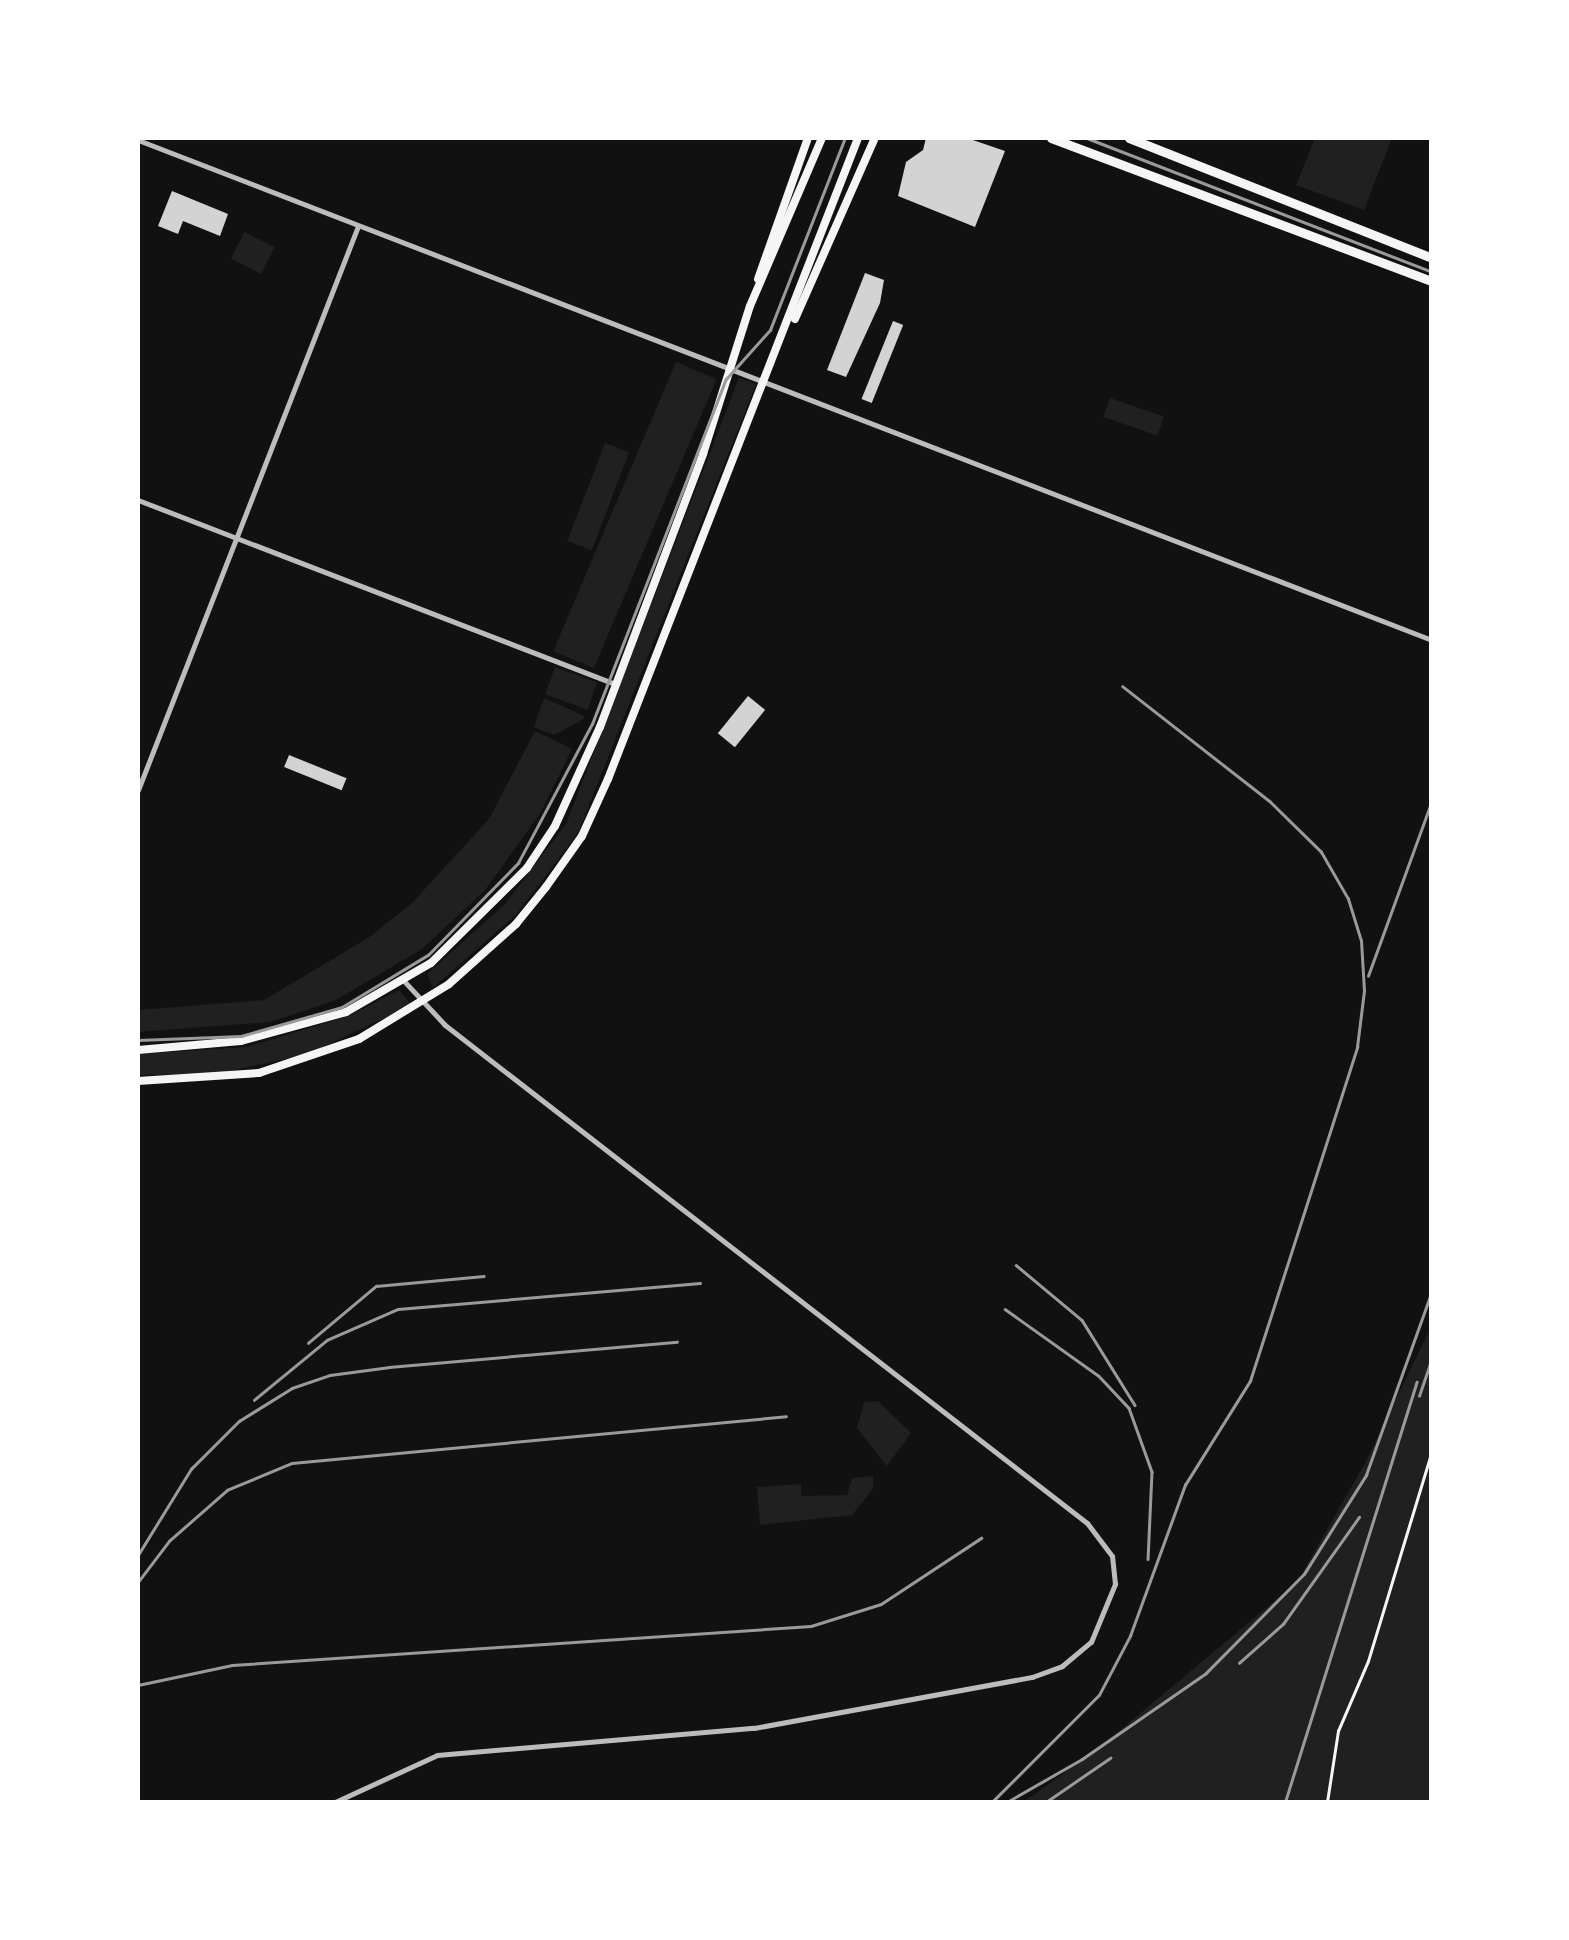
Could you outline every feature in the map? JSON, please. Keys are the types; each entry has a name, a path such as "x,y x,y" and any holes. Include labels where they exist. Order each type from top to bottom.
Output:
{"main road":[{"path":"138,1050 291,1032 404,981 466,932 528,868 555,826 616,684 808,138"},
{"path":"750,306 822,138"},
{"path":"138,1081 259,1072 309,1060 422,1004 516,924 582,836 766,382 858,138"},
{"path":"782,340 838,232 875,138"},
{"path":"1051,138 1432,282"},
{"path":"1129,138 1432,258"}],"street":[{"path":"138,140 1432,640"},
{"path":"138,790 358,226"},
{"path":"138,500 616,684"},
{"path":"335,1802 437,1755 754,1728 1032,1678 1075,1657 1111,1606 1112,1556 1088,1523 422,1004 404,981"}],"path":[{"path":"1327,1802 1338,1731 1368,1661 1432,1451"}],"shaded area":[{"path":"1315,138 1392,138 1364,210 1296,185"},
{"path":"244,232 275,247 261,274 231,259"},
{"path":"676,362 717,379 594,668 553,651"},
{"path":"739,378 756,384 578,833 516,915 433,988 427,974 505,904 566,824"},
{"path":"1110,398 1164,417 1157,435 1103,417"},
{"path":"605,443 629,452 592,550 567,541"},
{"path":"555,667 597,682 587,710 545,694"},
{"path":"544,698 584,716 583,720 554,735 534,727"},
{"path":"535,731 572,749 541,812 485,890 422,949 336,1000 270,1022 138,1032 138,1010 264,1000 368,938 412,903 489,819"},
{"path":"399,990 412,1005 308,1054 216,1074 138,1075 138,1054 247,1047 349,1016"},
{"path":"1431,1327 1431,1802 1024,1802 1100,1747 1297,1582 1365,1463"},
{"path":"878,1401 911,1433 887,1466 857,1428 864,1402"},
{"path":"873,1476 873,1489 852,1515 760,1525 757,1487 801,1484 801,1496 847,1495 852,1478"}],"building":[{"path":"926,138 967,138 1005,151 975,227 898,196 906,162 923,150"},
{"path":"172,191 228,214 220,236 183,221 178,234 158,226"},
{"path":"865,273 884,280 880,303 846,377 827,370"},
{"path":"893,321 903,325 872,403 862,399"},
{"path":"748,696 765,710 735,747 718,733"},
{"path":"289,755 346,778 342,790 284,767"}],"tram line":[{"path":"138,1040 241,1036 342,1007 428,955 518,863 592,724 726,379 770,330 845,138"},
{"path":"1087,138 1432,272"}],"railway":[{"path":"992,1802 1099,1695 1130,1636 1185,1485 1250,1381 1357,1047 1364,991 1361,941 1348,899 1321,852 1270,802 1123,687"},
{"path":"1368,976 1432,800"},
{"path":"1016,1265 1082,1320 1135,1405"},
{"path":"308,1343 376,1286 484,1276"},
{"path":"254,1400 327,1340 398,1309 700,1283"},
{"path":"1007,1802 1082,1759 1206,1673 1304,1574 1366,1475 1432,1291"},
{"path":"1005,1309 1099,1376 1129,1408 1152,1472 1148,1559"},
{"path":"138,1555 191,1469 239,1421 292,1388 330,1375 389,1367 677,1342"},
{"path":"1419,1396 1432,1358"},
{"path":"1285,1802 1417,1382"},
{"path":"138,1582 169,1541 227,1490 292,1463 786,1416"},
{"path":"1239,1663 1283,1624 1359,1517"},
{"path":"138,1685 232,1665 811,1626 881,1604 981,1538"},
{"path":"1046,1802 1110,1758"}]}
